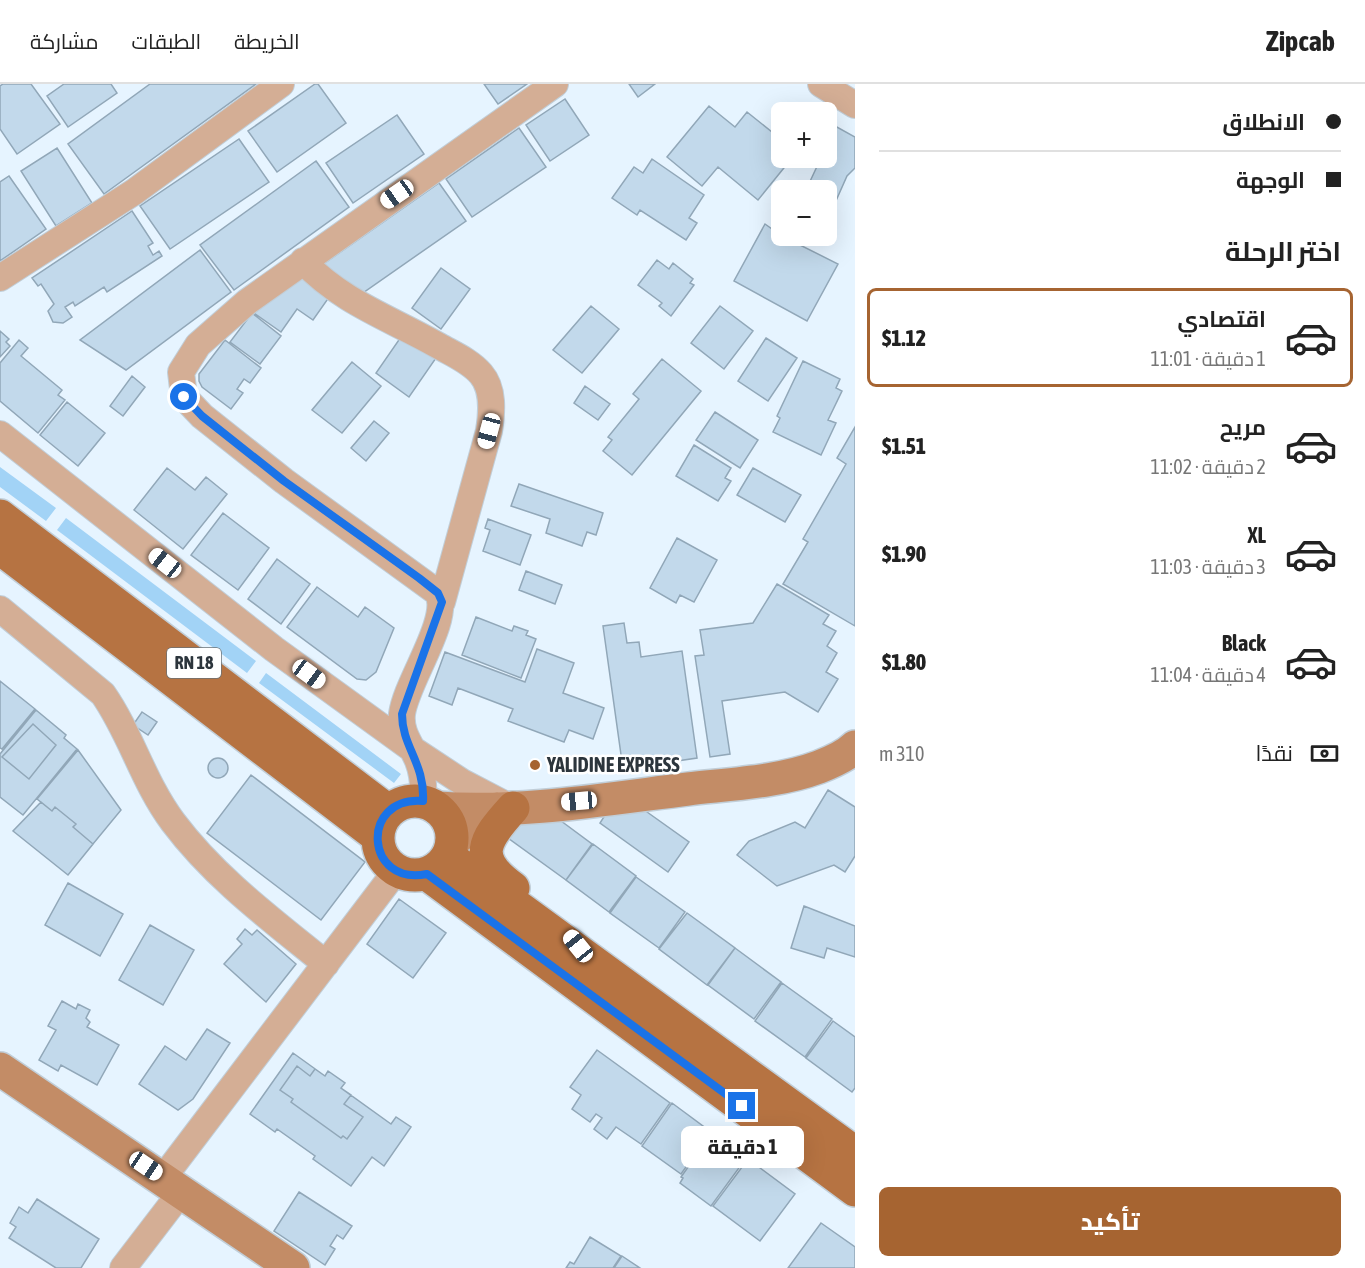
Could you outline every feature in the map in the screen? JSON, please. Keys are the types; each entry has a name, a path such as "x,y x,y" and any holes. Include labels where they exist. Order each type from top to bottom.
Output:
{"main road":[{"name":"RN 18","path":"0,516 383,824"},
{"name":"RN 18","path":"0,548 383,824"},
{"path":"855,747 849,753 819,767 788,775 657,793 505,809 404,802 383,824 382,856 431,861 587,960 855,1153"},
{"path":"430,805 448,821 431,861"},
{"path":"431,861 473,824 505,809"},
{"path":"505,809 488,840 486,849 489,867 499,878 555,921 587,960"},
{"path":"431,861 855,1190"},
{"path":"0,1069 293,1268"}],"street":[{"path":"0,278 134,192 281,84"},
{"path":"442,602 438,593 419,578 284,481 202,416 184,397 181,372 198,345 247,302 555,84"},
{"path":"821,84 855,105"},
{"path":"303,261 330,286 355,303 465,360 482,375 489,391 492,409 489,431 442,602 402,714 402,732 421,769 430,805"},
{"path":"0,434 274,649 412,749 505,809"},
{"path":"0,609 103,694 116,712 149,785 173,822 236,891 326,964"},
{"path":"123,1268 172,1184 326,964 431,861"}],"shaded area":[{"path":"0,467 56,508 46,521 0,487"},
{"path":"66,518 256,661 247,673 57,530"},
{"path":"266,673 401,774 394,783 259,683"}],"building":[{"path":"3,84 31,84 60,124 17,154 0,129 0,86"},
{"path":"64,84 111,84 117,93 68,127 47,96"},
{"path":"150,84 256,84 104,194 68,144"},
{"path":"318,84 346,123 277,172 248,131"},
{"path":"484,84 527,84 498,104"},
{"path":"629,84 655,84 638,97"},
{"path":"565,99 589,135 550,161 526,125"},
{"path":"709,106 735,127 747,112 771,131 771,168 784,168 774,180 771,180 771,184 758,200 718,167 702,186 667,157"},
{"path":"397,115 424,154 353,203 326,163"},
{"path":"837,127 855,137 855,168 847,176 837,198 837,180 811,180 816,168 837,168"},
{"path":"519,128 546,167 472,217 446,179"},
{"path":"239,139 269,182 170,249 140,206"},
{"path":"57,148 92,203 56,226 21,171"},
{"path":"652,159 704,195 689,218 697,223 686,240 640,210 637,215 612,198 634,167 643,173"},
{"path":"316,161 349,207 234,290 200,245"},
{"path":"9,176 46,229 0,261 0,182"},
{"path":"439,183 466,221 357,297 319,267"},
{"path":"132,211 153,243 148,246 153,255 159,251 162,256 107,292 104,287 75,306 73,302 65,307 72,317 63,323 53,322 48,311 54,304 41,284 38,286 32,278"},
{"path":"765,224 771,228 771,246 802,246 838,264 807,321 734,281"},
{"path":"200,250 231,292 126,370 80,340"},
{"path":"657,260 669,269 673,263 693,279 690,283 694,285 671,316 659,306 662,303 638,285"},
{"path":"441,268 470,289 441,329 412,308"},
{"path":"305,274 332,293 313,320 297,309 281,332 254,313"},
{"path":"591,306 619,329 582,373 553,350"},
{"path":"720,306 753,331 724,369 691,343"},
{"path":"252,313 281,336 260,364 230,342"},
{"path":"0,331 9,339 6,342 10,346 0,357"},
{"path":"403,334 436,358 409,397 376,373"},
{"path":"766,338 797,358 768,401 738,381"},
{"path":"19,340 28,348 21,356 62,390 58,395 65,400 38,433 0,401 0,363"},
{"path":"225,340 261,368 250,383 244,379 237,389 243,393 231,409 202,387 199,381 199,374"},
{"path":"662,359 701,391 632,475 603,451 612,440 608,437 639,399 633,394"},
{"path":"803,361 840,379 836,388 842,391 828,420 836,423 821,455 773,432 780,418 777,416"},
{"path":"352,362 381,386 342,433 312,410"},
{"path":"132,376 145,387 123,416 110,406"},
{"path":"585,386 610,404 598,420 574,403"},
{"path":"67,402 105,433 78,466 40,435"},
{"path":"715,412 758,440 740,468 696,440"},
{"path":"374,421 389,433 366,461 351,448"},
{"path":"855,427 855,626 783,584 808,542 803,539 846,464 837,458"},
{"path":"694,445 731,468 725,478 731,481 718,501 676,476"},
{"path":"167,468 195,490 206,477 227,494 183,549 134,510"},
{"path":"753,468 801,495 785,522 737,495"},
{"path":"519,484 603,513 596,535 587,532 582,546 546,533 550,519 511,506"},
{"path":"223,513 269,548 238,590 191,555"},
{"path":"488,519 531,535 520,565 483,551 490,530 485,528"},
{"path":"677,538 717,560 694,602 680,595 676,603 650,588"},
{"path":"277,559 310,584 281,624 248,599"},
{"path":"526,571 562,585 555,604 519,590"},
{"path":"777,584 829,615 823,624 836,631 827,646 837,653 826,672 838,679 818,712 785,692 722,701 730,754 710,757 695,656 704,655 700,630 753,623"},
{"path":"317,587 358,617 365,607 394,628 376,672 366,680 357,679 287,627"},
{"path":"476,617 512,631 514,626 528,631 526,635 536,639 521,678 462,655"},
{"path":"624,623 627,643 639,642 641,657 682,651 697,758 623,769 603,626"},
{"path":"537,649 574,663 563,693 604,708 593,739 569,730 564,742 508,721 513,709 458,688 452,705 429,696 445,652 525,682"},
{"path":"0,681 35,709 2,749 0,748"},
{"path":"36,710 66,735 64,738 77,749 23,815 0,797 0,754"},
{"path":"142,712 157,722 148,735 133,725"},
{"path":"33,724 56,745 29,779 2,757"},
{"path":"78,750 121,810 93,844 73,827 76,824 55,807 52,811 37,799"},
{"path":"218,758 225,761 228,768 225,775 218,778 211,775 208,768 211,761"},
{"path":"251,775 365,862 321,920 207,833"},
{"path":"828,790 855,807 855,856 845,872 834,865 777,886 737,855 749,841 795,822 805,828"},
{"path":"41,802 52,811 55,807 76,824 73,827 93,844 68,875 13,831"},
{"path":"640,807 689,842 668,872 600,823 607,812"},
{"path":"553,815 592,844 566,880 508,838 519,823"},
{"path":"593,844 636,876 609,912 566,880"},
{"path":"636,877 685,912 659,948 610,913"},
{"path":"68,883 123,914 100,956 45,925"},
{"path":"399,899 446,933 413,978 367,944"},
{"path":"804,906 855,926 855,957 827,948 824,958 791,948"},
{"path":"687,913 735,948 707,985 659,949"},
{"path":"150,925 194,950 163,1005 119,980"},
{"path":"245,929 252,935 257,930 296,964 266,1002 224,964 242,944 237,939"},
{"path":"735,948 781,982 754,1019 708,985"},
{"path":"782,983 832,1019 805,1057 755,1021"},
{"path":"62,1001 76,1009 78,1004 90,1010 86,1018 90,1022 87,1027 119,1045 97,1085 61,1065 58,1071 39,1060 56,1030 48,1026"},
{"path":"833,1021 855,1037 855,1088 852,1092 806,1058"},
{"path":"207,1029 230,1043 193,1099 178,1110 139,1084 165,1046 186,1060"},
{"path":"597,1050 670,1103 641,1144 616,1127 607,1139 594,1129 602,1118 596,1114 590,1122 572,1109 581,1095 570,1087"},
{"path":"293,1053 325,1076 328,1071 345,1083 341,1088 391,1124 396,1117 411,1127 384,1166 372,1157 351,1186 313,1159 315,1156 277,1129 275,1132 250,1114"},
{"path":"297,1066 310,1076 315,1069 325,1076 328,1071 345,1083 341,1088 351,1095 344,1104 363,1117 347,1139 343,1136 341,1138 291,1102 293,1099 280,1090"},
{"path":"672,1103 711,1132 681,1174 642,1146"},
{"path":"713,1132 747,1157 711,1206 680,1183 683,1178 681,1177"},
{"path":"748,1159 795,1194 760,1241 713,1206"},
{"path":"299,1192 352,1226 343,1239 337,1235 330,1246 335,1249 325,1265 274,1231"},
{"path":"37,1199 99,1239 81,1268 56,1268 9,1238 16,1227 10,1223 19,1207 28,1213"},
{"path":"821,1223 855,1247 855,1268 788,1268"},
{"path":"590,1237 621,1256 613,1268 566,1268 570,1262 574,1264"},
{"path":"622,1256 640,1268 614,1268"}],"place":[{"name":"YALIDINE EXPRESS","path":"535,765"}],"route":[{"path":"184,397 202,416 284,481 438,593 442,602 402,714 402,732 421,769 423,801 404,802 388,811 382,819 377,836 378,846 388,865 396,871 412,876 427,874 742,1106"}]}
